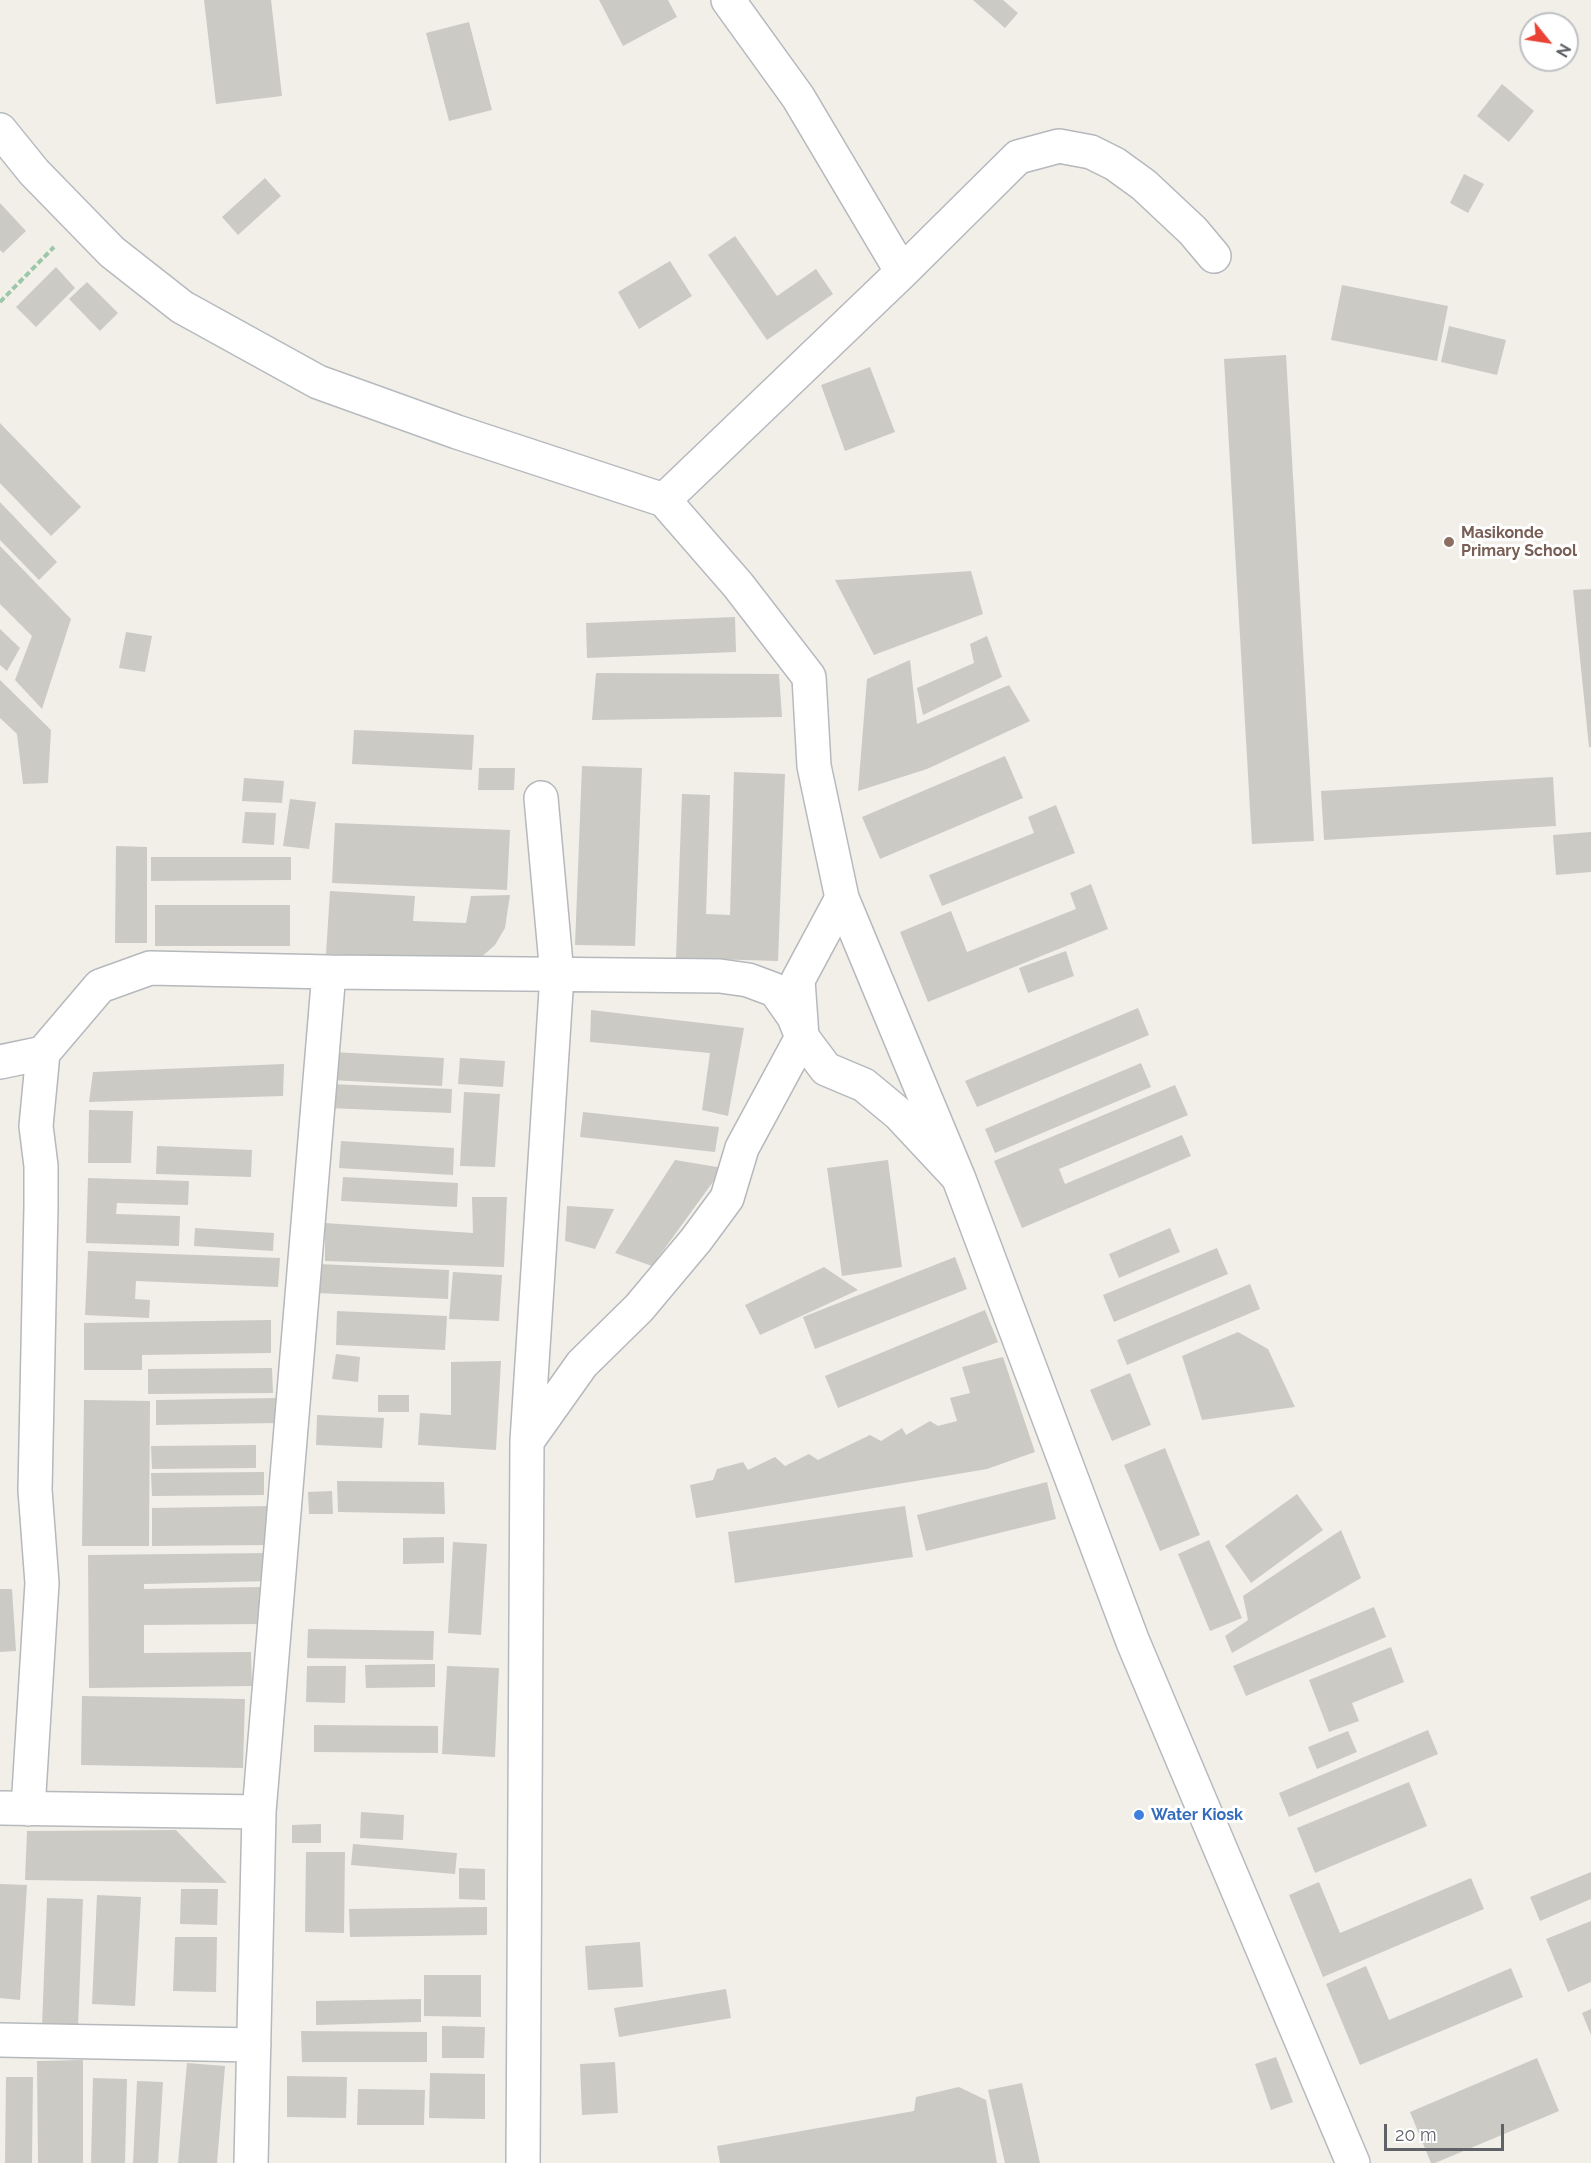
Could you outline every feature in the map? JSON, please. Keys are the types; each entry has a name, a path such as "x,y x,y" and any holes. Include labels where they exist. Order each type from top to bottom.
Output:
{"street":[{"path":"728,0 798,97 902,272"},
{"path":"0,130 34,172 112,252 182,307 318,382 457,432 664,500 738,585 809,677 814,766 842,898 959,1179 1132,1641 1353,2163"},
{"path":"664,500 902,272 1018,157 1059,146 1091,152 1115,164 1144,185 1193,231 1214,256"},
{"path":"523,2163 527,1441 557,975 541,798"},
{"path":"527,1441 582,1364 639,1308 696,1240 727,1198 742,1148 802,1037 798,980 842,898"},
{"path":"259,1812 14,1809 42,1582 35,1490 41,1207 41,1166 36,1126 43,1053 100,986 150,968 720,976 748,980 775,990 794,1017 802,1037 826,1069 864,1085 899,1114 959,1179"},
{"path":"251,2163 259,1812 328,972"},
{"path":"0,1062 43,1053"},
{"path":"0,2040 254,2045"}],"path":[{"path":"0,302 80,220"}],"building":[{"path":"204,0 271,0 282,96 216,104"},
{"path":"599,0 668,0 677,17 623,46"},
{"path":"973,0 1003,0 1018,13 1005,28"},
{"path":"469,22 492,110 449,121 426,33"},
{"path":"1502,84 1534,111 1509,142 1477,116"},
{"path":"1464,174 1484,184 1468,213 1450,203"},
{"path":"265,178 281,196 238,235 222,217"},
{"path":"0,203 26,231 3,253 0,250"},
{"path":"735,236 777,296 816,269 833,294 767,340 708,255"},
{"path":"670,261 692,296 639,329 618,292"},
{"path":"56,267 75,288 36,327 16,307"},
{"path":"87,282 118,313 100,331 69,299"},
{"path":"1342,285 1448,306 1437,361 1331,340"},
{"path":"1449,326 1506,340 1497,375 1441,362"},
{"path":"1286,355 1314,841 1252,844 1224,359"},
{"path":"870,367 895,432 845,451 821,385"},
{"path":"0,423 81,507 51,536 0,483"},
{"path":"0,502 57,562 39,580 0,540"},
{"path":"0,546 71,619 42,709 15,680 32,636 0,604"},
{"path":"971,571 983,614 874,655 835,580"},
{"path":"1591,589 1591,747 1589,747 1573,590"},
{"path":"735,617 736,652 587,658 586,623"},
{"path":"0,629 20,648 7,671 0,665"},
{"path":"126,632 152,636 145,672 119,668"},
{"path":"987,636 1002,677 923,715 917,688 974,663 970,644"},
{"path":"910,660 917,724 1009,685 1030,721 927,769 858,791 867,679"},
{"path":"596,673 779,674 782,717 592,720"},
{"path":"0,680 51,730 48,783 23,784 17,734 0,718"},
{"path":"354,730 474,735 472,770 352,764"},
{"path":"1005,756 1023,798 880,859 862,817"},
{"path":"582,766 642,768 635,946 575,945"},
{"path":"479,768 515,768 514,790 478,790"},
{"path":"734,772 785,774 778,961 676,958 682,794 710,795 706,914 730,915"},
{"path":"1553,777 1556,826 1324,840 1321,791"},
{"path":"244,778 284,781 282,803 242,801"},
{"path":"290,799 316,802 309,849 283,846"},
{"path":"1056,805 1075,853 942,906 929,875 1034,833 1028,817"},
{"path":"245,812 276,813 274,845 242,843"},
{"path":"335,823 510,830 507,890 332,883"},
{"path":"1591,832 1591,872 1556,875 1553,835"},
{"path":"116,846 147,847 147,943 115,943"},
{"path":"151,857 291,857 291,880 151,881"},
{"path":"1091,884 1108,929 928,1002 900,932 951,911 967,952 1076,909 1070,893"},
{"path":"330,891 415,896 413,921 466,923 471,896 510,895 505,928 495,945 477,961 326,954"},
{"path":"155,905 290,905 290,946 155,946"},
{"path":"1066,951 1074,976 1028,993 1019,968"},
{"path":"1138,1008 1149,1035 977,1107 965,1081"},
{"path":"591,1010 744,1028 728,1116 702,1110 710,1053 590,1042"},
{"path":"333,1052 444,1058 442,1086 331,1080"},
{"path":"460,1058 505,1061 503,1087 458,1084"},
{"path":"1141,1063 1151,1087 995,1153 985,1129"},
{"path":"284,1064 283,1096 89,1102 93,1072"},
{"path":"329,1084 452,1089 451,1113 328,1108"},
{"path":"1175,1085 1188,1115 1059,1169 1065,1184 1182,1135 1191,1156 1022,1228 994,1161"},
{"path":"464,1092 500,1094 495,1167 460,1166"},
{"path":"89,1110 133,1111 131,1163 88,1163"},
{"path":"583,1112 719,1127 715,1152 580,1137"},
{"path":"341,1141 454,1148 453,1175 339,1168"},
{"path":"157,1146 252,1150 251,1177 156,1174"},
{"path":"675,1160 723,1168 652,1266 615,1253"},
{"path":"888,1160 902,1267 842,1276 827,1168"},
{"path":"343,1177 458,1183 457,1207 341,1201"},
{"path":"88,1178 189,1181 188,1205 117,1203 116,1214 180,1216 179,1246 86,1243"},
{"path":"472,1197 507,1197 504,1267 325,1261 325,1223 473,1233"},
{"path":"567,1206 614,1209 595,1249 565,1241"},
{"path":"195,1228 274,1233 273,1251 194,1246"},
{"path":"1170,1228 1180,1252 1119,1278 1109,1254"},
{"path":"1217,1248 1228,1274 1114,1322 1103,1295"},
{"path":"88,1251 280,1258 278,1287 136,1281 135,1299 150,1300 149,1318 85,1315"},
{"path":"955,1257 967,1289 815,1349 803,1317"},
{"path":"319,1264 449,1270 448,1299 317,1293"},
{"path":"824,1267 858,1290 760,1335 745,1305"},
{"path":"453,1272 502,1275 499,1321 449,1319"},
{"path":"1250,1284 1260,1309 1127,1365 1117,1340"},
{"path":"985,1310 998,1342 838,1408 825,1376"},
{"path":"337,1311 447,1316 445,1350 336,1345"},
{"path":"271,1320 271,1353 142,1355 142,1370 84,1370 84,1323"},
{"path":"1238,1332 1268,1349 1295,1407 1202,1420 1182,1356"},
{"path":"336,1354 360,1357 358,1382 332,1379"},
{"path":"1003,1357 1035,1452 987,1469 696,1518 690,1485 713,1480 717,1469 743,1462 748,1470 775,1457 785,1466 809,1454 818,1460 870,1435 881,1441 902,1428 906,1435 930,1421 938,1426 957,1421 950,1398 970,1393 962,1367"},
{"path":"501,1361 496,1450 418,1445 420,1413 451,1415 451,1362"},
{"path":"272,1368 273,1393 148,1394 148,1369"},
{"path":"1130,1373 1151,1425 1112,1441 1090,1390"},
{"path":"378,1395 409,1395 409,1412 378,1412"},
{"path":"276,1398 277,1423 156,1425 156,1400"},
{"path":"84,1400 150,1401 149,1546 82,1546"},
{"path":"317,1415 384,1418 382,1448 316,1445"},
{"path":"256,1445 256,1468 152,1469 151,1446"},
{"path":"1165,1448 1200,1535 1160,1551 1124,1465"},
{"path":"264,1472 264,1495 152,1496 151,1473"},
{"path":"337,1481 444,1482 445,1514 338,1512"},
{"path":"1047,1482 1056,1519 926,1551 917,1515"},
{"path":"332,1491 333,1514 309,1514 308,1492"},
{"path":"1297,1494 1323,1530 1251,1583 1225,1546"},
{"path":"271,1506 271,1545 152,1546 152,1508"},
{"path":"905,1506 913,1557 735,1583 728,1532"},
{"path":"1341,1530 1361,1578 1232,1653 1225,1636 1248,1620 1243,1596"},
{"path":"444,1537 444,1563 403,1564 403,1538"},
{"path":"1209,1540 1242,1618 1210,1631 1178,1554"},
{"path":"453,1542 487,1544 481,1635 448,1633"},
{"path":"271,1553 271,1581 144,1584 144,1589 262,1587 262,1624 144,1625 144,1653 251,1652 252,1686 89,1688 88,1555"},
{"path":"0,1589 12,1589 16,1651 0,1652"},
{"path":"1374,1607 1386,1637 1246,1696 1233,1666"},
{"path":"308,1629 434,1631 433,1660 307,1658"},
{"path":"1391,1647 1404,1682 1352,1703 1359,1721 1329,1732 1309,1680"},
{"path":"435,1664 435,1687 366,1688 365,1665"},
{"path":"307,1666 346,1666 345,1703 306,1702"},
{"path":"447,1666 499,1668 495,1757 442,1754"},
{"path":"82,1696 245,1699 243,1768 81,1765"},
{"path":"314,1725 438,1726 438,1753 314,1752"},
{"path":"1428,1730 1438,1754 1289,1817 1279,1793"},
{"path":"1348,1731 1357,1752 1317,1769 1308,1747"},
{"path":"1409,1782 1427,1826 1315,1873 1297,1828"},
{"path":"361,1812 404,1815 403,1840 360,1838"},
{"path":"321,1824 321,1843 292,1843 292,1825"},
{"path":"176,1830 227,1883 25,1880 27,1831"},
{"path":"353,1844 457,1853 455,1874 351,1865"},
{"path":"306,1852 345,1852 344,1933 305,1932"},
{"path":"459,1868 485,1869 485,1900 459,1899"},
{"path":"1591,1872 1591,1899 1540,1921 1530,1897"},
{"path":"1471,1878 1484,1909 1323,1977 1289,1895 1319,1882 1340,1933"},
{"path":"0,1884 27,1885 20,2000 0,1998"},
{"path":"181,1889 218,1889 217,1925 180,1924"},
{"path":"97,1895 141,1897 135,2006 92,2004"},
{"path":"47,1898 83,1899 78,2027 42,2026"},
{"path":"487,1907 487,1935 350,1937 349,1909"},
{"path":"1591,1921 1591,1982 1568,1992 1546,1939"},
{"path":"175,1937 217,1937 216,1992 173,1991"},
{"path":"640,1942 643,1987 588,1990 585,1946"},
{"path":"1366,1966 1389,2020 1511,1968 1523,1997 1360,2065 1326,1984"},
{"path":"424,1975 481,1975 481,2017 424,2016"},
{"path":"726,1989 731,2018 619,2037 614,2008"},
{"path":"421,1999 421,2022 316,2025 316,2001"},
{"path":"1591,2009 1591,2035 1582,2013"},
{"path":"442,2026 485,2027 484,2058 442,2058"},
{"path":"301,2031 427,2032 427,2062 302,2062"},
{"path":"1276,2057 1293,2102 1271,2110 1255,2064"},
{"path":"1537,2058 1559,2111 1431,2163 1410,2112"},
{"path":"83,2060 83,2163 38,2163 37,2061"},
{"path":"615,2062 618,2113 582,2115 580,2064"},
{"path":"187,2063 225,2066 217,2163 178,2163"},
{"path":"430,2073 485,2074 485,2119 429,2118"},
{"path":"287,2076 347,2077 346,2118 287,2117"},
{"path":"6,2077 33,2077 32,2163 5,2163"},
{"path":"93,2078 127,2079 125,2163 91,2163"},
{"path":"137,2081 163,2082 158,2163 133,2163"},
{"path":"1022,2083 1040,2163 1005,2163 988,2090"},
{"path":"959,2087 986,2100 997,2163 720,2163 717,2146 914,2111 916,2097"},
{"path":"358,2089 425,2090 424,2125 357,2125"}],"place":[{"name":"Masikonde Primary School","path":"1449,542"},
{"name":"Water Kiosk","path":"1139,1815"}]}
